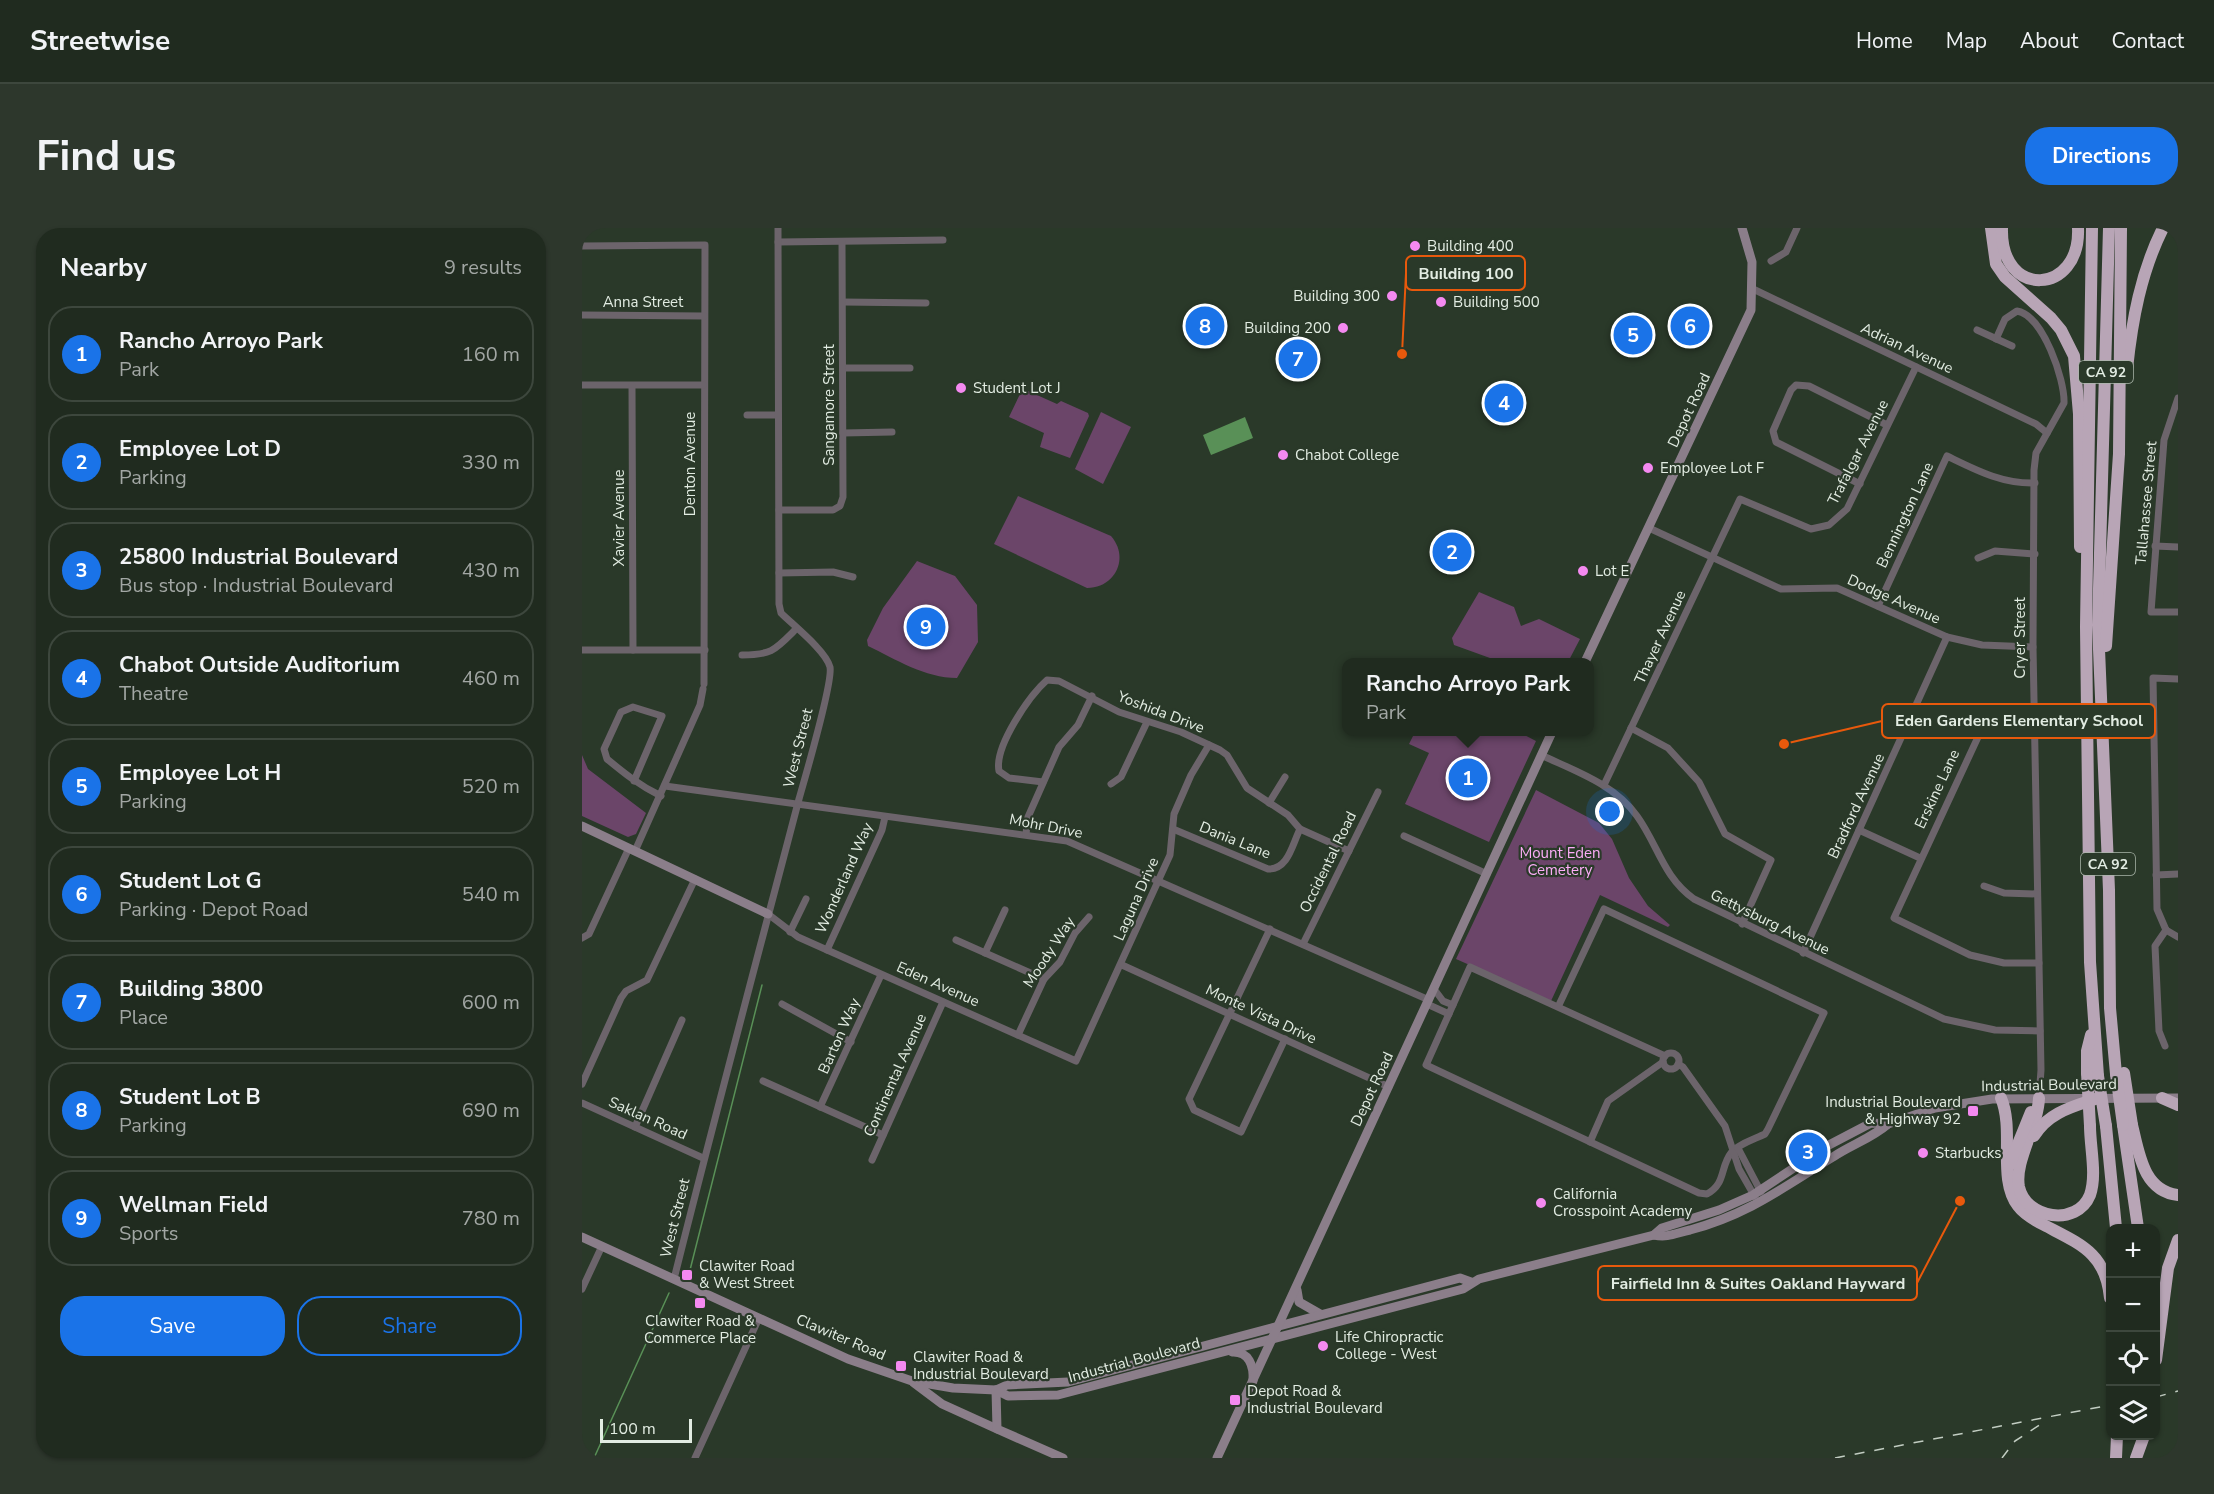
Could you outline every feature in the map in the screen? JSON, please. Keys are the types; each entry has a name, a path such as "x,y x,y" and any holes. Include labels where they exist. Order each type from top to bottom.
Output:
{"highway":[{"path":"1991,228 1996,264 2005,277 2056,324 2074,356 2079,414 2078,519 2086,627"},
{"path":"2004,230 2005,254 2011,268 2021,275 2041,280 2057,276 2070,265 2078,246 2078,228"},
{"name":"CA 92","path":"2092,228 2086,627 2093,1025 2087,1051 2093,1075"},
{"name":"CA 92","path":"2109,228 2098,626 2109,890 2110,984 2138,1224"},
{"path":"2103,743 2107,627 2119,435 2121,228"},
{"path":"2119,435 2133,320 2145,272 2163,228"},
{"path":"2093,1075 2106,1126 2116,1224"},
{"path":"2039,1098 2039,1111 2018,1178 2025,1200 2036,1210 2051,1216 2074,1213 2088,1199 2091,1188 2090,1126 2093,1075"},
{"path":"2001,1098 2007,1113 2010,1189 2017,1206 2032,1219 2090,1251 2107,1278"},
{"path":"2008,1168 2031,1110 2039,1098"},
{"path":"2162,1098 2178,1105"},
{"path":"2027,1148 2048,1119 2095,1099"},
{"path":"2128,1125 2148,1176 2164,1192 2178,1194"},
{"path":"2160,1332 2168,1268 2178,1240"},
{"path":"2116,1458 2117,1440"},
{"path":"2136,1458 2137,1440"},
{"path":"2136,1458 2143,1440"}],"main road":[{"name":"Depot Road","path":"1587,658 1751,310 1752,262 1742,228"},
{"name":"Depot Road","path":"1218,1458 1550,736"},
{"name":"Eden Avenue","path":"582,826 768,914"},
{"name":"Industrial Boulevard","path":"1654,1235 1666,1238 1725,1220 1761,1203 1833,1156 1876,1134 1888,1124 1939,1107 2001,1098 2178,1098"},
{"name":"Industrial Boulevard","path":"996,1390 1008,1396 1065,1394 1462,1289 1471,1282 1654,1235 1662,1228 1719,1210 1757,1192 1847,1134 1871,1123 1888,1124"},
{"name":"Clawiter Road","path":"582,1237 848,1359 912,1381 953,1388 996,1390"},
{"name":"Industrial Boulevard","path":"996,1390 1007,1385 1057,1384 1075,1380 1460,1278 1471,1282"},
{"path":"1400,1305 1402,1299 1432,1286"},
{"path":"1297,1289 1299,1302 1320,1314"},
{"path":"1215,1353 1245,1354 1252,1366 1253,1384"},
{"path":"912,1381 942,1404 1063,1458"},
{"path":"996,1390 998,1429"}],"street":[{"name":"West Street","path":"674,1279 703,1158 827,689 830,667 822,654 781,613 779,604 778,228"},
{"path":"1771,261 1786,252 1797,228"},
{"path":"778,242 943,240"},
{"name":"Sangamore Street","path":"779,510 833,510 840,506 843,497 842,242"},
{"name":"Denton Avenue","path":"582,246 705,245 704,686 700,705 661,796 589,934 582,938"},
{"name":"Adrian Avenue","path":"1753,289 2036,424 2047,433"},
{"path":"843,302 926,303"},
{"name":"Cryer Street","path":"1996,339 2005,319 2016,311 2028,315 2054,358 2064,396 2064,403 2034,460 2033,647 2040,1030 2039,1098"},
{"name":"Anna Street","path":"582,315 704,316"},
{"path":"1977,330 2012,346"},
{"name":"Trafalgar Avenue","path":"1740,500 1797,526 1819,528 1841,516 1860,484 1916,367"},
{"path":"843,368 910,368"},
{"path":"582,386 703,385"},
{"path":"1860,484 1776,442 1773,431 1796,385 1809,386 1887,425"},
{"name":"Xavier Avenue","path":"632,386 633,650"},
{"name":"Tallahassee Street","path":"2178,398 2164,440 2151,612 2178,612"},
{"path":"747,415 778,415"},
{"path":"843,432 892,432"},
{"name":"Bennington Lane","path":"1878,606 1947,456 1994,478 2016,484 2035,483"},
{"name":"Thayer Avenue","path":"1604,785 1740,500"},
{"name":"Dodge Avenue","path":"1649,528 1780,589 1837,588 1947,637 1982,645 2033,647"},
{"path":"2155,546 2178,547"},
{"path":"1978,558 1995,551 2034,554"},
{"path":"779,573 833,572 852,577"},
{"path":"742,655 772,652 796,629"},
{"name":"Bradford Avenue","path":"1803,953 1947,637"},
{"path":"582,650 705,650"},
{"path":"2178,678 2152,678 2157,909 2166,930 2178,937"},
{"name":"Yoshida Drive","path":"1043,782 1009,778 999,771 997,760 1016,719 1047,680 1059,681 1092,696 1119,712 1181,732 1227,755 1247,788 1288,815 1300,829 1349,851"},
{"path":"1026,834 1028,816 1059,747 1078,725 1092,696"},
{"path":"634,781 662,716 633,707 621,712 604,749 607,759 634,781 661,796"},
{"name":"Erskine Lane","path":"2034,708 2001,710 1985,722 1894,918 1970,955 2004,963 2039,963"},
{"path":"1112,784 1121,777 1147,722"},
{"path":"1631,728 1668,748 1699,782 1725,834 1771,860 1742,924"},
{"name":"Laguna Drive","path":"1076,1061 1122,965 1170,855 1174,814 1191,775 1209,745"},
{"name":"Gettysburg Avenue","path":"1541,755 1604,785 1626,803 1638,817 1675,884 1694,899 1944,1019 1995,1030 2040,1030"},
{"path":"1269,803 1285,777"},
{"name":"Mohr Drive","path":"665,786 797,806 1026,834 1083,846 1303,944 1449,1014"},
{"name":"Occidental Road","path":"1303,944 1378,792"},
{"name":"Wonderland Way","path":"827,950 878,840 885,817"},
{"name":"Dania Lane","path":"1173,829 1268,869 1277,869 1283,865 1300,829"},
{"path":"1859,831 1920,858"},
{"path":"1404,836 1487,874"},
{"path":"2156,875 2178,874"},
{"path":"582,1084 621,998 626,991 647,980 694,879"},
{"path":"1984,886 2004,893 2037,894"},
{"path":"790,932 806,899"},
{"path":"1558,1007 1604,909 1824,1013 1765,1134 1736,1149 1725,1163 1724,1173 1713,1191 1699,1193 1426,1065 1470,967 1664,1059 1669,1068 1678,1064"},
{"path":"985,953 1005,910"},
{"name":"Eden Avenue","path":"768,914 790,932 827,950 1076,1061"},
{"name":"Moody Way","path":"1018,1035 1044,979 1060,962 1075,933 1089,917"},
{"path":"1270,929 1189,1100 1194,1110 1241,1132 1285,1040"},
{"path":"2164,1046 2159,1031 2155,946 2166,930"},
{"path":"956,940 1044,979"},
{"name":"Monte Vista Drive","path":"1122,965 1389,1087"},
{"name":"Barton Way","path":"820,1107 881,975"},
{"path":"1434,989 1443,1000 1453,1005"},
{"name":"Continental Avenue","path":"872,1160 943,1002"},
{"path":"782,1004 851,1042"},
{"path":"635,1127 682,1020"},
{"path":"1590,1142 1608,1101 1670,1053 1676,1054 1678,1064 1683,1067 1725,1126 1736,1149 1751,1171 1761,1203"},
{"path":"763,1081 883,1136"},
{"name":"Saklan Road","path":"582,1103 703,1158"},
{"path":"1736,1149 1740,1172 1757,1192"},
{"path":"1724,1173 1731,1169 1740,1172 1751,1171"},
{"path":"582,1289 602,1246"},
{"path":"695,1458 759,1318"}],"green space":[{"path":"1028,391 1057,404 1061,401 1088,413 1089,416 1070,458 1040,447 1044,433 1009,417 1020,394"},
{"path":"1101,412 1131,427 1103,484 1075,469"},
{"path":"1018,496 1111,536 1119,553 1117,570 1112,577 1097,587 1087,588 994,544"},
{"path":"917,561 955,576 977,605 978,642 957,678 933,675 868,646 867,640 883,608"},
{"path":"1479,592 1514,607 1521,626 1539,619 1580,639 1570,658 1490,658 1454,645 1452,638"},
{"path":"1413,736 1527,736 1536,741 1489,842 1405,804 1429,753 1409,744"},
{"path":"582,755 588,769 646,813 636,834 628,837 582,816"},
{"name":"Mount Eden Cemetery","path":"1536,790 1599,823 1612,839 1629,878 1648,906 1670,925 1668,927 1600,895 1551,1001 1456,959"}],"shaded area":[{"path":"1245,417 1253,438 1211,455 1203,435"}],"waterway":[{"path":"690,1270 762,985"},
{"path":"594,1458 669,1293"}],"railway":[{"path":"2160,1396 2178,1391"},
{"path":"1835,1458 2106,1406"},
{"path":"2002,1458 2015,1441 2041,1424"}],"place":[{"name":"Building 400","path":"1415,246"},
{"name":"Building 300","path":"1392,296"},
{"name":"Building 500","path":"1441,302"},
{"name":"Student Lot B","path":"1205,326"},
{"name":"Student Lot G","path":"1690,326"},
{"name":"Building 200","path":"1343,328"},
{"name":"Employee Lot H","path":"1633,335"},
{"name":"Building 100","path":"1402,354"},
{"name":"Building 3800","path":"1298,359"},
{"name":"Student Lot J","path":"961,388"},
{"name":"Chabot Outside Auditorium","path":"1504,403"},
{"name":"Chabot College","path":"1283,455"},
{"name":"Employee Lot F","path":"1648,468"},
{"name":"Employee Lot D","path":"1452,552"},
{"name":"Lot E","path":"1583,571"},
{"name":"Wellman Field","path":"926,627"},
{"name":"Eden Gardens Elementary School","path":"1784,744"},
{"name":"Rancho Arroyo Park","path":"1468,778"},
{"name":"Industrial Boulevard & Highway 92","path":"1973,1111"},
{"name":"25800 Industrial Boulevard","path":"1808,1152"},
{"name":"Starbucks","path":"1923,1153"},
{"name":"Fairfield Inn & Suites Oakland Hayward","path":"1960,1201"},
{"name":"California Crosspoint Academy","path":"1541,1203"},
{"name":"Clawiter Road & West Street","path":"687,1275"},
{"name":"Clawiter Road & Commerce Place","path":"700,1303"},
{"name":"Life Chiropractic College - West","path":"1323,1346"},
{"name":"Clawiter Road & Industrial Boulevard","path":"901,1366"},
{"name":"Depot Road & Industrial Boulevard","path":"1235,1400"}]}
